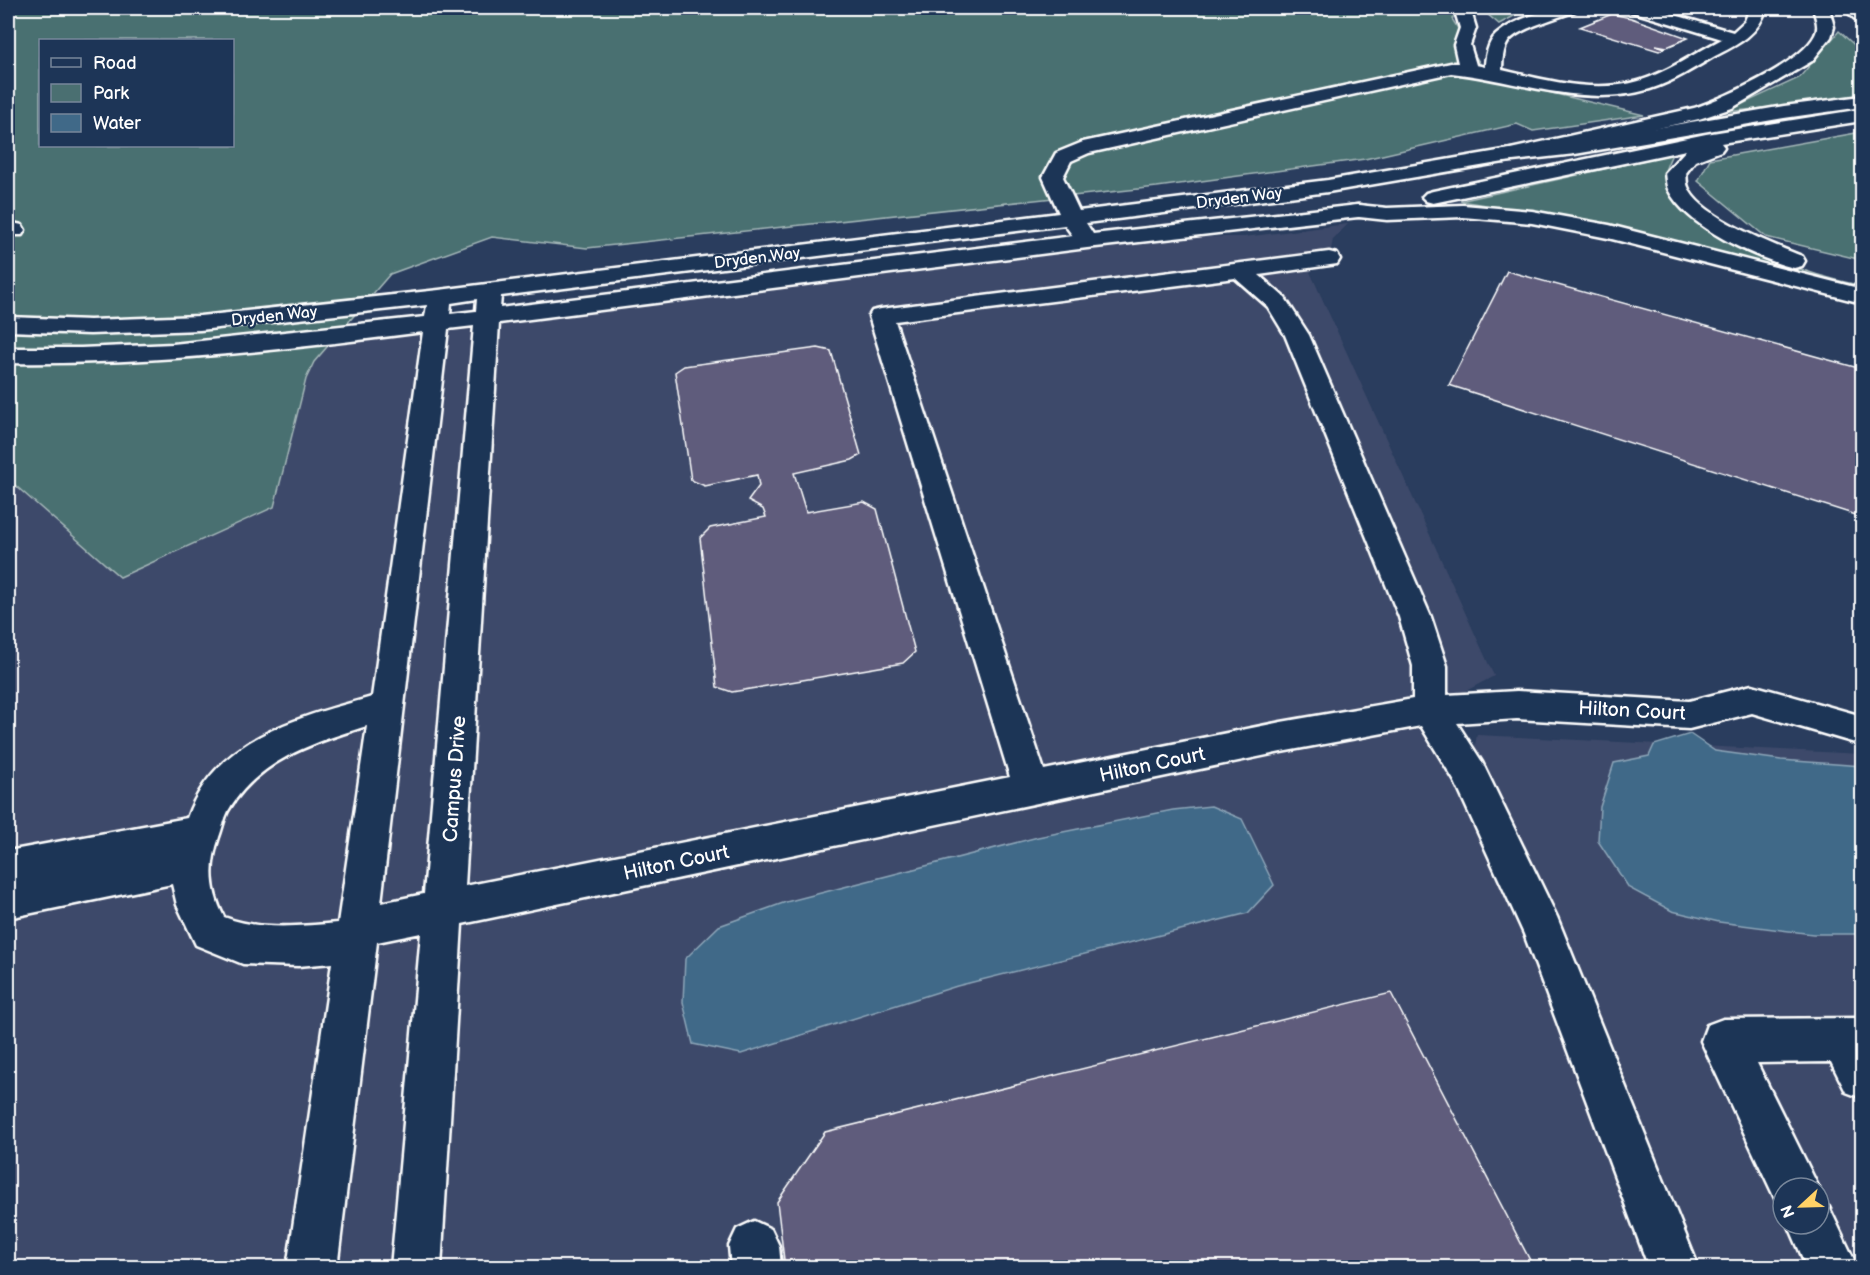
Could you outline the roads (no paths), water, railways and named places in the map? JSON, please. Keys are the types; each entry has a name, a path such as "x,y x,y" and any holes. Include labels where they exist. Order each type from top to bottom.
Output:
{"main road":[{"path":"1462,8 1468,28 1462,45 1468,69"},
{"path":"1493,73 1494,59 1501,39 1520,27 1569,8"},
{"path":"1636,8 1735,38"},
{"path":"1087,241 1072,219 1053,177 1063,158 1083,148 1451,68 1493,73 1563,90 1600,93 1644,85 1735,38 1750,26 1758,8"},
{"path":"1504,156 1699,113 1742,96 1795,64 1816,46 1823,37 1826,27 1821,8"},
{"path":"1851,8 1863,17"},
{"path":"1504,156 1575,148 1784,112 1863,102"},
{"path":"1358,211 1706,140 1863,115"},
{"path":"1822,120 1690,155 1681,163 1676,178 1679,190 1695,209 1734,236 1790,260 1863,280"},
{"name":"Dryden Way","path":"8,355 81,356 173,352 438,310 1072,219 1362,181 1504,156"},
{"path":"1358,211 1387,214 1463,210 1532,217 1609,232 1863,296"},
{"name":"Dryden Way","path":"489,303 1358,211"},
{"path":"1032,788 880,316 1329,259"},
{"path":"1241,271 1277,303 1298,335 1415,617 1430,666 1430,710 1469,773 1543,931 1674,1268"},
{"name":"Campus Drive","path":"416,1268 445,910 489,303"},
{"path":"312,1268 388,706 438,310"},
{"name":"Dryden Way","path":"8,324 90,327 438,310"},
{"name":"Hilton Court","path":"388,706 298,733 260,753 233,775 212,803 197,847 190,882 200,913 210,931 243,944 298,946 357,934 445,910 1281,737 1430,710 1517,705 1689,715 1752,699 1863,730"},
{"path":"8,869 197,847"},
{"path":"8,899 197,847"},
{"path":"1789,1176 1723,1041 1856,1052"},
{"path":"1818,1236 1833,1268"}],"water":[{"path":"1690,734 1715,751 1781,760 1862,766 1862,934 1813,934 1719,922 1672,911 1629,888 1598,841 1600,807 1614,763 1649,756 1654,745"},
{"path":"1211,806 1242,819 1274,885 1248,913 957,986 741,1054 693,1044 683,1002 685,959 719,926 786,902 1038,837 1173,810"}]}
